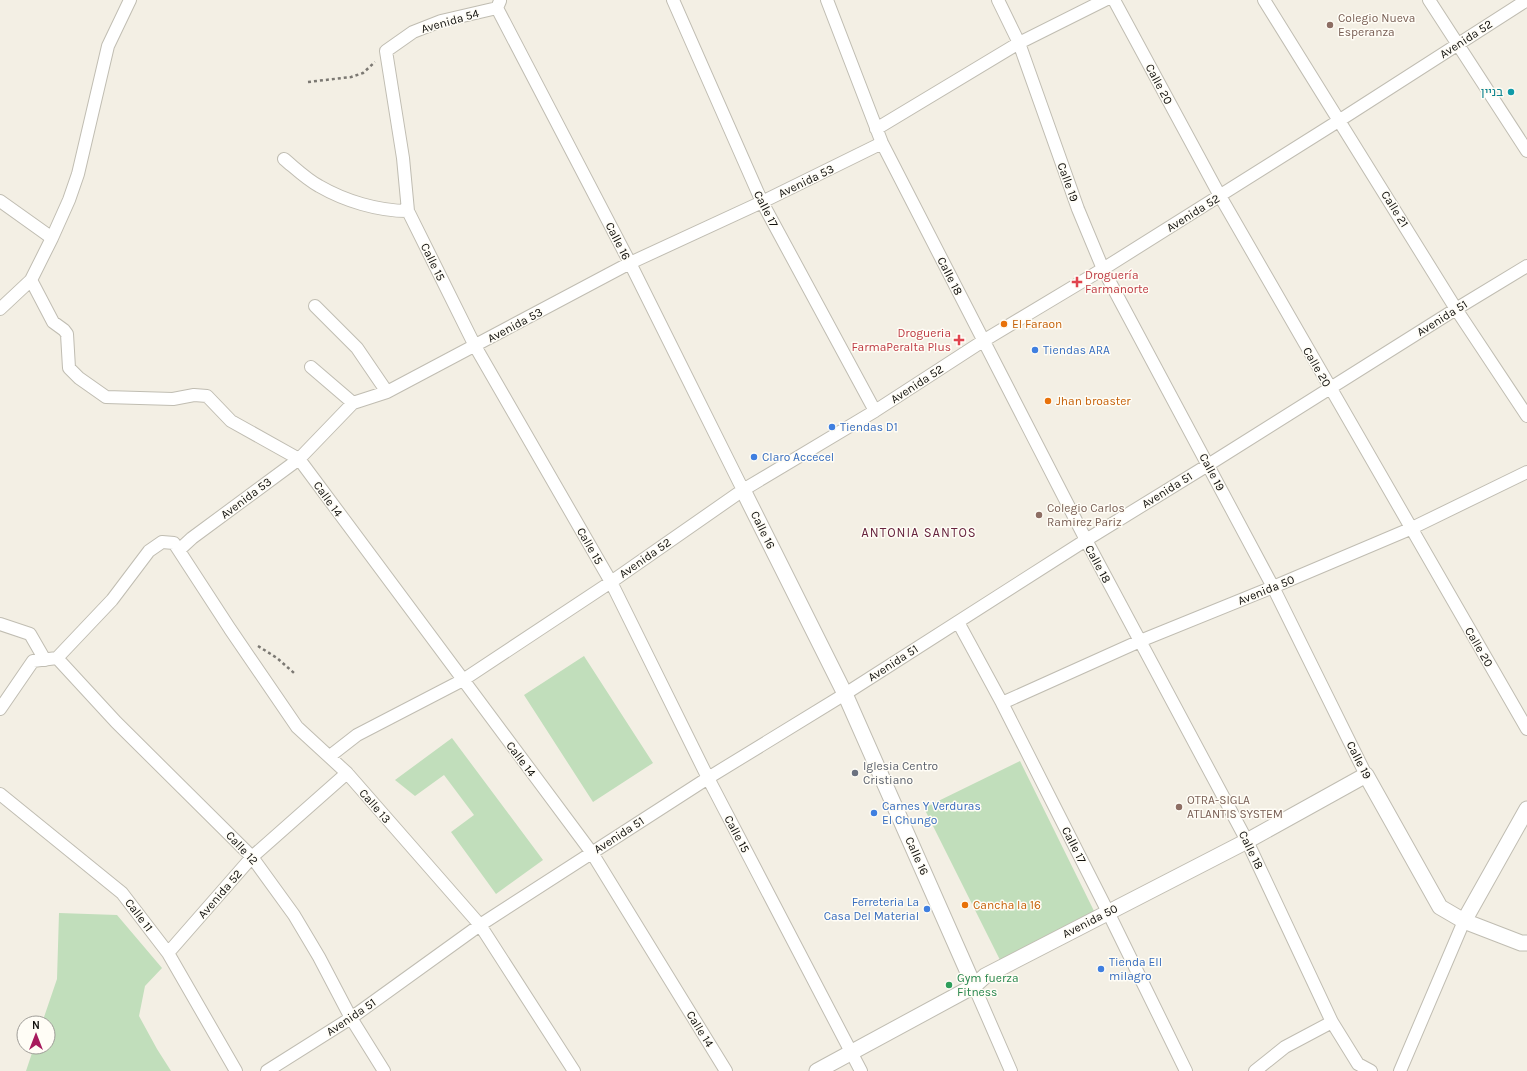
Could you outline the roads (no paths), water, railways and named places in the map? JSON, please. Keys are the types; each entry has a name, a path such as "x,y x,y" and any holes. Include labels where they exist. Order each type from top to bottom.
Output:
{"street":[{"path":"0,309 31,280 52,238 78,174 108,46 130,0"},
{"name":"Calle 17","path":"673,0 762,202 875,411"},
{"name":"Calle 18","path":"827,0 882,143 1086,540 1247,841 1332,1022 1358,1064 1371,1071"},
{"name":"Calle 19","path":"998,0 1019,44 1078,209 1103,269 1273,588 1366,775 1440,907 1464,921 1520,943 1527,943"},
{"path":"876,129 1019,44 1105,0"},
{"name":"Calle 20","path":"1114,0 1220,196 1410,529 1527,729"},
{"name":"Calle 21","path":"1264,0 1340,120 1456,309 1527,416"},
{"path":"1429,0 1527,152"},
{"name":"Avenida 52","path":"330,756 357,735 463,680 611,582 743,490 875,411 983,341 1103,269 1220,196 1527,0"},
{"name":"Avenida 54","path":"386,51 413,32 441,21 498,4"},
{"name":"Calle 16","path":"498,4 630,263 845,694 1011,1071"},
{"name":"Calle 15","path":"386,51 403,158 408,211 475,346 611,582 708,778 861,1071"},
{"name":"Avenida 53","path":"177,547 192,538 299,459 354,403 387,392 630,263 762,202 882,143"},
{"path":"284,159 318,186 357,203 391,211 408,211"},
{"path":"0,201 52,238"},
{"name":"Avenida 51","path":"267,1071 351,1018 480,925 708,778 845,694 1086,540 1527,266"},
{"path":"31,280 53,322 67,334 69,368 79,378 106,397 172,399 194,395 206,396 231,421 299,459"},
{"path":"315,306 357,348 387,392"},
{"path":"311,367 354,403"},
{"name":"Calle 14","path":"299,459 592,853 726,1071"},
{"name":"Avenida 50","path":"1002,703 1140,641 1273,588 1410,529 1527,472"},
{"path":"0,709 32,661 51,659 112,600 149,551 162,542 177,547"},
{"name":"Calle 13","path":"177,547 230,630 298,727 346,772 480,925 574,1071"},
{"name":"Calle 17","path":"958,622 1002,703 1108,912 1186,1071"},
{"name":"Calle 12","path":"0,624 30,634 51,659 252,857 294,915 319,957 351,1018 384,1071"},
{"name":"Avenida 52","path":"168,953 252,857 346,772"},
{"name":"Avenida 50","path":"816,1071 852,1053 974,986 985,976 1247,841 1366,775"},
{"name":"Calle 11","path":"0,794 122,893 168,953 236,1071"},
{"path":"1400,1071 1464,921 1527,809"},
{"path":"1255,1071 1285,1047 1332,1022"}],"place":[{"name":"Colegio Nueva Esperanza","path":"1330,25"},
{"name":"בניין","path":"1511,92"},
{"name":"Droguería Farmanorte","path":"1077,282"},
{"name":"El Faraon","path":"1004,324"},
{"name":"Drogueria FarmaPeralta Plus","path":"959,340"},
{"name":"Tiendas ARA","path":"1035,350"},
{"name":"Jhan broaster","path":"1048,401"},
{"name":"Tiendas D1","path":"832,427"},
{"name":"Claro Accecel","path":"754,457"},
{"name":"Colegio Carlos Ramirez Pariz","path":"1039,515"},
{"name":"Iglesia Centro Cristiano","path":"855,773"},
{"name":"OTRA-SIGLA ATLANTIS SYSTEM","path":"1179,807"},
{"name":"Carnes Y Verduras El Chungo","path":"874,813"},
{"name":"Cancha la 16","path":"965,905"},
{"name":"Ferreteria La Casa Del Material","path":"927,909"},
{"name":"Tienda Ell milagro","path":"1101,969"},
{"name":"Gym fuerza Fitness","path":"949,985"}],"district":[{"name":"ANTONIA SANTOS","path":"919,532"}]}
